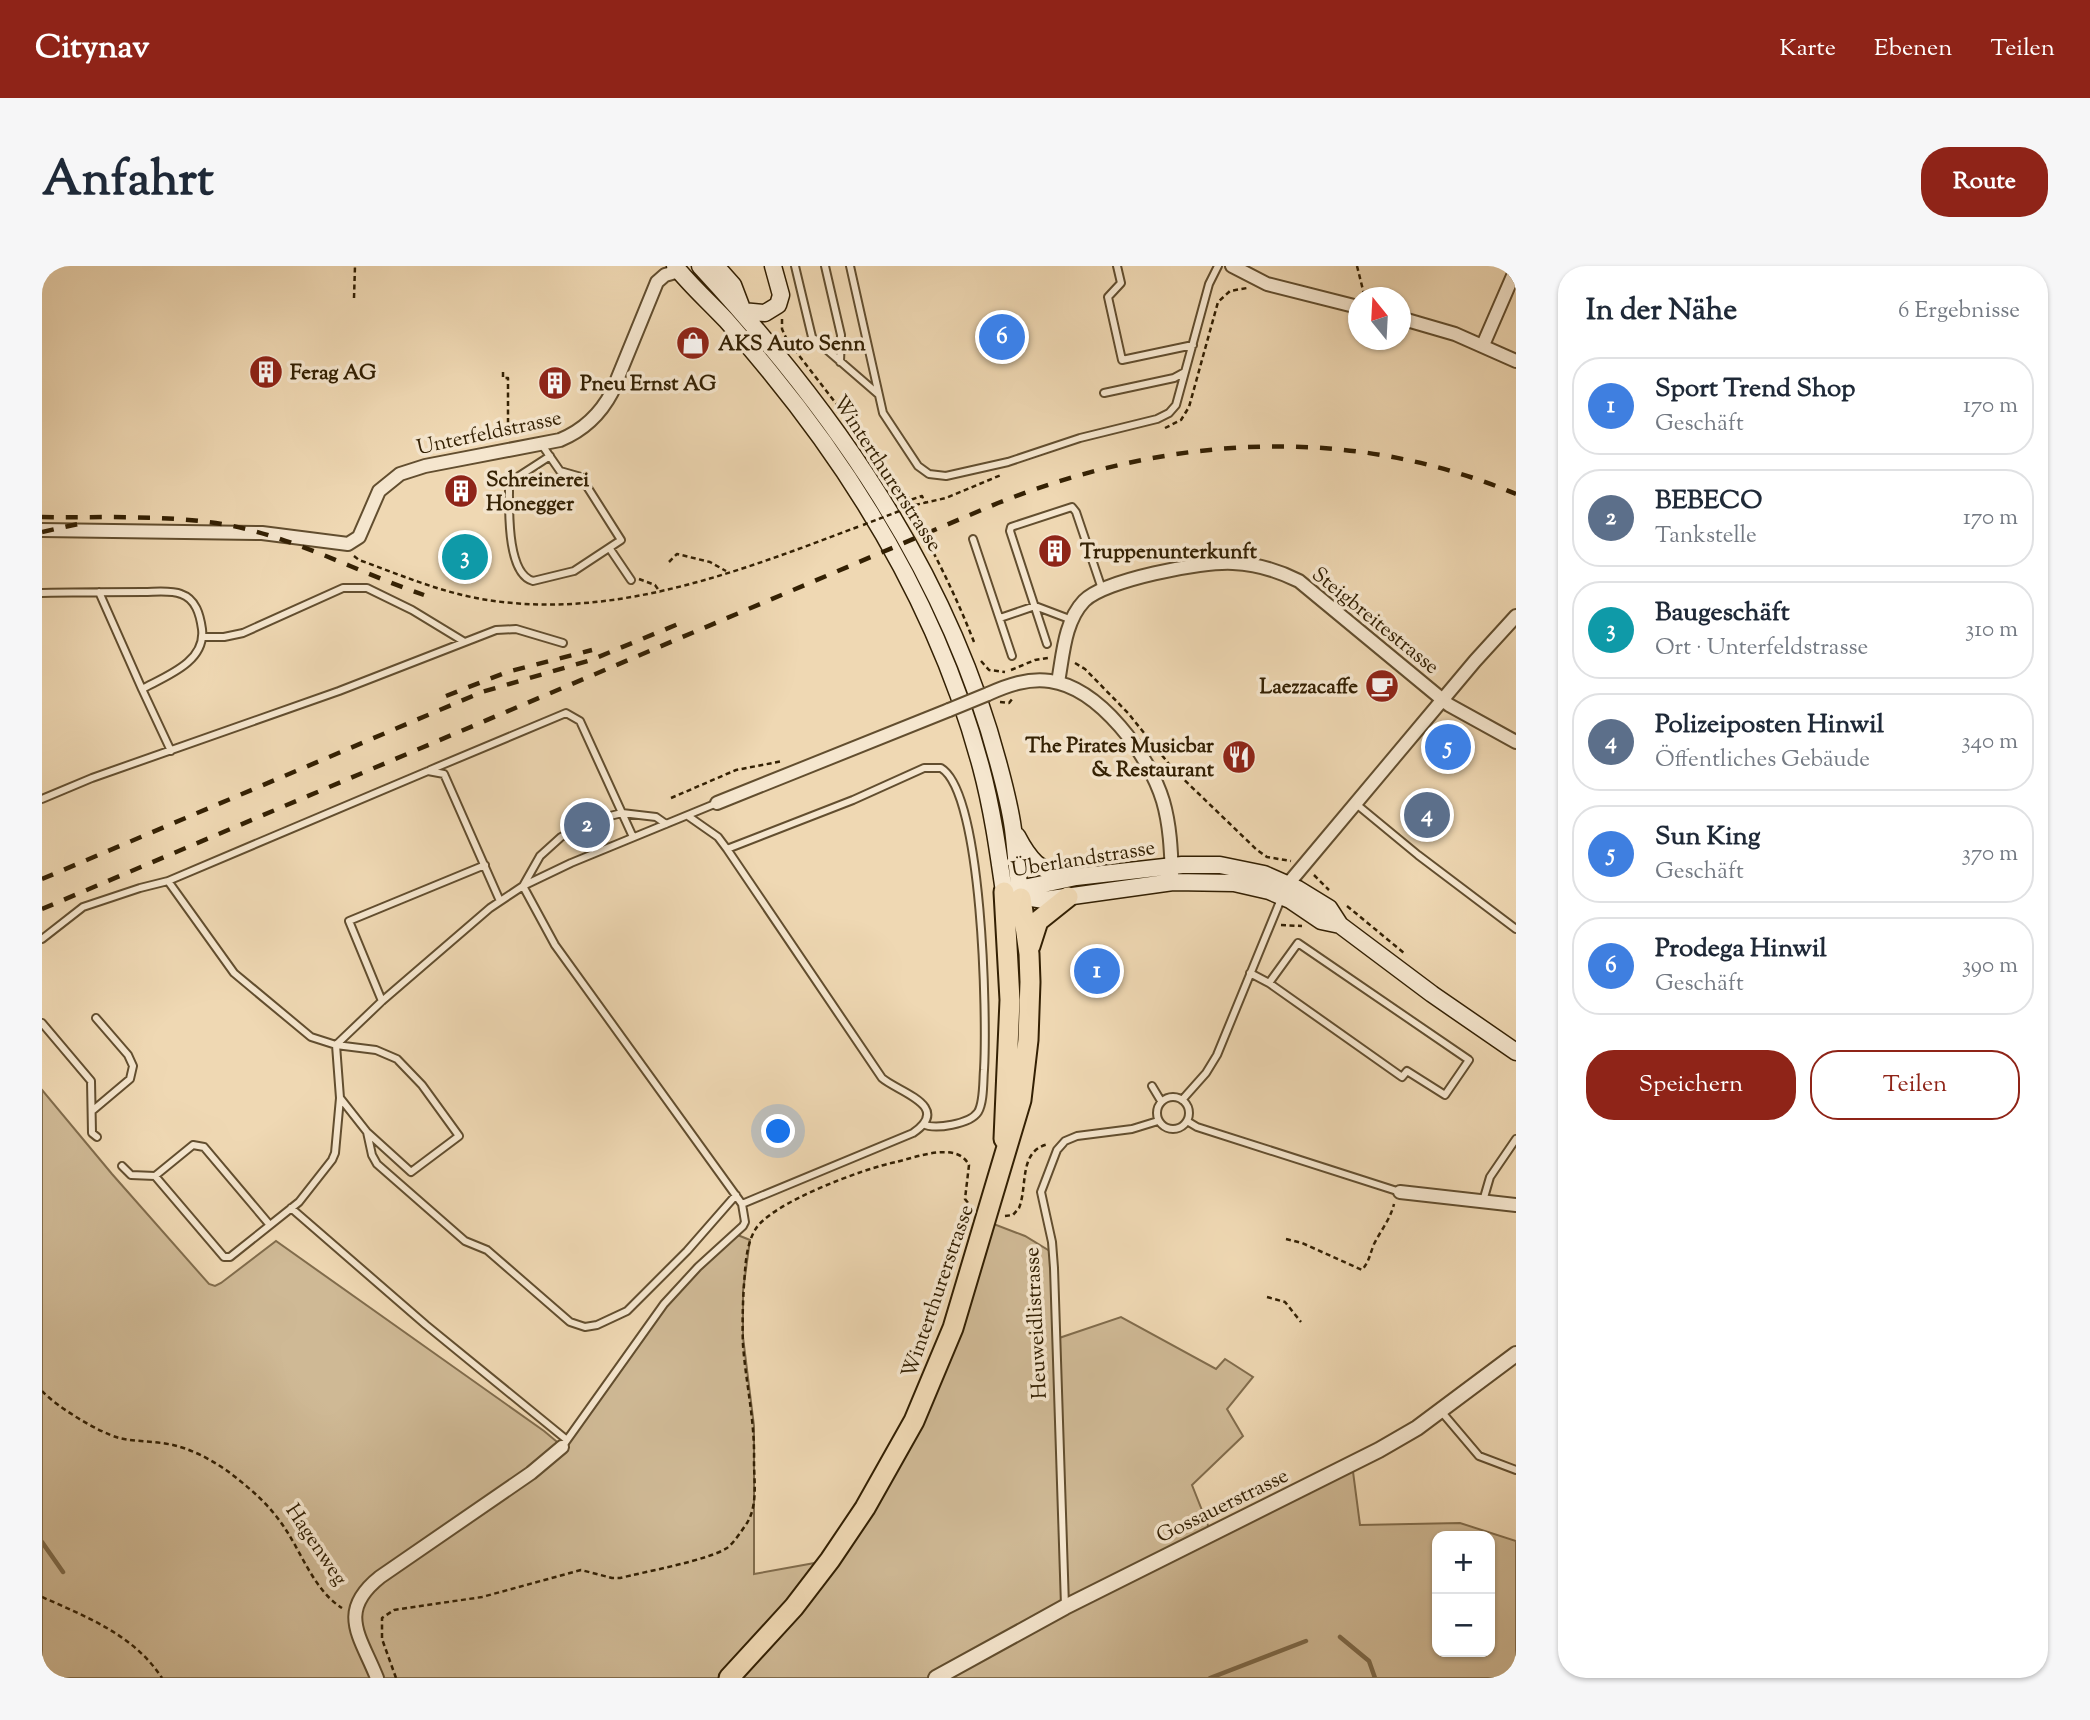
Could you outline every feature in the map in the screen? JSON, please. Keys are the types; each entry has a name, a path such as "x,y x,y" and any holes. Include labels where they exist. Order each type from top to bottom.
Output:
{"highway":[{"path":"1015,893 1029,954"},
{"path":"1004,1151 1015,893"},
{"path":"1004,1151 1018,1116 1026,1065 1032,933 1038,921 1068,897"},
{"name":"Winterthurerstrasse","path":"729,1678 769,1636 813,1583 849,1533 892,1463 923,1401 953,1328 978,1251 1004,1151"}],"main road":[{"name":"Winterthurerstrasse","path":"700,266 800,381 849,448 883,498 929,580 958,643 998,760 1013,827 1015,893"},
{"path":"716,266 733,285 742,312 765,313 778,305 781,295 773,266"},
{"name":"Winterthurerstrasse","path":"674,268 727,322 786,393 834,457 890,544 932,628 967,720 1015,893"},
{"path":"1013,827 1027,855 1039,867 1052,873 1076,877"},
{"name":"Überlandstrasse","path":"1015,893 1044,900 1068,897 1172,874 1201,864 1232,866 1264,874 1321,921 1340,925 1432,994 1516,1052"},
{"name":"Überlandstrasse","path":"1015,893 1076,877 1172,874"}],"street":[{"path":"1231,266 1259,286 1348,305"},
{"name":"Unterfeldstrasse","path":"348,544 359,537 379,491 393,478 416,468 560,440 592,421 612,393 657,282 674,268"},
{"path":"1483,345 1516,269"},
{"path":"1411,321 1455,334 1516,361"},
{"path":"42,530 262,533 348,544"},
{"name":"Steigbreitestrasse","path":"1102,589 1214,563 1247,564 1274,569 1312,590 1442,700 1516,742"},
{"path":"1058,682 1072,620 1086,599 1102,589"},
{"path":"1285,890 1355,803 1515,617"},
{"name":"Überlandstrasse","path":"717,803 988,694 1028,681 1058,682 1078,690 1099,706 1121,729 1150,769 1164,803 1172,874"},
{"path":"1395,1190 1516,1205"},
{"name":"Gossauerstrasse","path":"936,1678 1065,1607 1370,1455 1405,1435 1516,1354"},
{"path":"377,1678 357,1633 354,1615 362,1594 372,1583 531,1473 565,1443"}],"lane":[{"path":"795,266 810,332 817,343 879,396"},
{"path":"825,266 841,335 840,362"},
{"path":"850,266 887,421 918,466 929,474 946,476 1008,462 1080,438 1161,418 1169,413 1178,402 1209,284 1218,266"},
{"path":"1117,266 1121,283 1108,297 1122,360 1193,345"},
{"path":"1104,393 1174,378 1185,372"},
{"path":"542,444 561,472 582,477 621,540 574,571 529,581 519,571 514,557 510,485 516,478 550,456"},
{"path":"1047,645 1010,530 1013,525 1069,507 1076,512 1102,589"},
{"path":"973,539 1013,656"},
{"path":"610,549 631,580"},
{"path":"203,637 243,633 343,588 367,587 463,641"},
{"path":"99,592 172,751"},
{"path":"42,593 182,594 192,601 200,616 203,637 195,657 181,668 142,689"},
{"path":"1000,618 1034,607 1072,620"},
{"path":"42,799 92,778 339,691 496,630 516,629 563,643"},
{"path":"42,939 83,907 168,881 566,713 580,721 633,837"},
{"path":"727,849 853,800 924,768 941,768 953,779 968,832 981,917 986,1020 983,1080 980,1106 974,1116 939,1128 923,1124"},
{"path":"428,771 444,774 500,901"},
{"path":"336,1045 382,1001 500,901 523,886 717,803"},
{"path":"1355,803 1418,855 1516,929"},
{"path":"523,886 540,856 552,843 568,833 622,813 656,817 666,824"},
{"path":"688,816 718,837 727,849 882,1078 922,1101 927,1113 923,1124 913,1133 742,1204"},
{"path":"382,1001 349,921 485,865"},
{"path":"168,881 234,973 303,1033 320,1041 376,1050 397,1059 422,1085 459,1136 411,1172 367,1132 340,1098"},
{"path":"292,1208 565,1443 664,1304 698,1267 743,1227 746,1222 742,1204 560,953 543,927 523,886"},
{"path":"1182,1100 1206,1073 1217,1055 1285,890"},
{"path":"1250,972 1402,1077 1406,1071 1445,1095 1469,1060 1298,943 1269,983"},
{"path":"92,1111 130,1079 132,1066 128,1055 96,1018"},
{"path":"42,1023 92,1081 92,1133 97,1138"},
{"path":"155,1176 225,1258 230,1257 292,1208 323,1175 332,1160 340,1098 336,1045"},
{"path":"1152,1086 1161,1101"},
{"path":"1171,1097 1182,1100 1189,1111 1184,1125 1173,1129 1162,1126 1158,1121 1157,1111 1161,1101 1171,1097"},
{"path":"1063,1144 1077,1136 1132,1129 1158,1121"},
{"path":"1187,1121 1197,1128 1395,1190"},
{"path":"367,1132 377,1164 465,1241 487,1250 570,1322 579,1326 604,1323 631,1307 687,1251 736,1195"},
{"path":"1483,1201 1490,1177 1516,1139"},
{"name":"Heuweidlistrasse","path":"1063,1144 1050,1163 1041,1197 1054,1261 1065,1607"},
{"path":"122,1166 131,1175 155,1176 193,1145 204,1147 269,1224"},
{"path":"1440,1410 1479,1456 1516,1470"}],"path":[{"path":"354,298 355,266"},
{"path":"1357,266 1362,287"},
{"path":"503,372 502,378 509,377 508,451"},
{"path":"900,495 905,492 910,500 922,496 925,503"},
{"path":"348,544 359,560 440,590 486,600 530,605 578,605 660,592 728,572 915,505"},
{"path":"669,562 677,554 710,562 728,572"},
{"path":"631,580 635,578 651,584 660,592"},
{"path":"1006,672 1039,659 1075,663 1137,723 1172,769 1257,850 1267,857 1291,861 1302,866 1319,877 1333,894"},
{"path":"671,798 709,782"},
{"path":"1343,903 1408,956"},
{"path":"1003,1215 1013,1215 1019,1208 1032,1152 1045,1144 1063,1144"},
{"path":"396,1678 381,1633 382,1618 388,1612 428,1603 482,1597 581,1570 620,1578 705,1556 731,1545 749,1520 754,1500 754,1426 743,1337 746,1264 754,1231 765,1219 845,1178 879,1165 947,1153 960,1154 968,1162 970,1172 965,1199 969,1206 975,1209"},
{"path":"1286,1239 1302,1243 1362,1270 1368,1263 1374,1244 1391,1218 1394,1203 1385,1199 1395,1190"},
{"path":"1267,1297 1284,1302 1301,1322"},
{"name":"Hagenweg","path":"42,1391 64,1410 111,1435 181,1447 229,1473 258,1496 277,1517 327,1595 354,1615"},
{"path":"42,1597 111,1629 146,1657 162,1678"}],"shaded area":[{"path":"42,1090 209,1284 215,1286 221,1283 276,1241 562,1446 664,1304 735,1234 750,1240 743,1291 743,1337 754,1426 754,1574 831,1560 892,1463 986,1221 1025,1236 1053,1253 1056,1339 1121,1317 1216,1369 1225,1359 1253,1377 1227,1409 1243,1436 1192,1485 1211,1533 1352,1464 1360,1525 1460,1523 1485,1531 1432,1531 1432,1657 1495,1657 1495,1534 1516,1541 1516,1678 42,1678"}],"waterway":[{"path":"42,1542 63,1572"},
{"path":"1340,1637 1369,1661 1375,1678"},
{"path":"1210,1678 1306,1641"}],"railway":[{"path":"42,909 998,503 1062,480 1126,463 1191,452 1257,447 1322,448 1387,456 1452,471 1516,494"},
{"path":"42,517 162,518 233,526 306,548 424,595"},
{"path":"42,532 78,524"},
{"path":"42,879 482,692 591,660 683,622"},
{"path":"446,696 507,672 592,650"}],"place":[{"name":"Prodega Hinwil","path":"1002,337"},
{"name":"AKS Auto Senn","path":"693,343"},
{"name":"Ferag AG","path":"266,372"},
{"name":"Pneu Ernst AG","path":"555,383"},
{"name":"Schreinerei Honegger","path":"461,491"},
{"name":"Truppenunterkunft","path":"1055,551"},
{"name":"Baugeschäft","path":"465,557"},
{"name":"Laezzacaffe","path":"1382,686"},
{"name":"Sun King","path":"1448,747"},
{"name":"The Pirates Musicbar & Restaurant","path":"1239,757"},
{"name":"Polizeiposten Hinwil","path":"1427,815"},
{"name":"BEBECO","path":"587,825"},
{"name":"Sport Trend Shop","path":"1097,971"}]}
